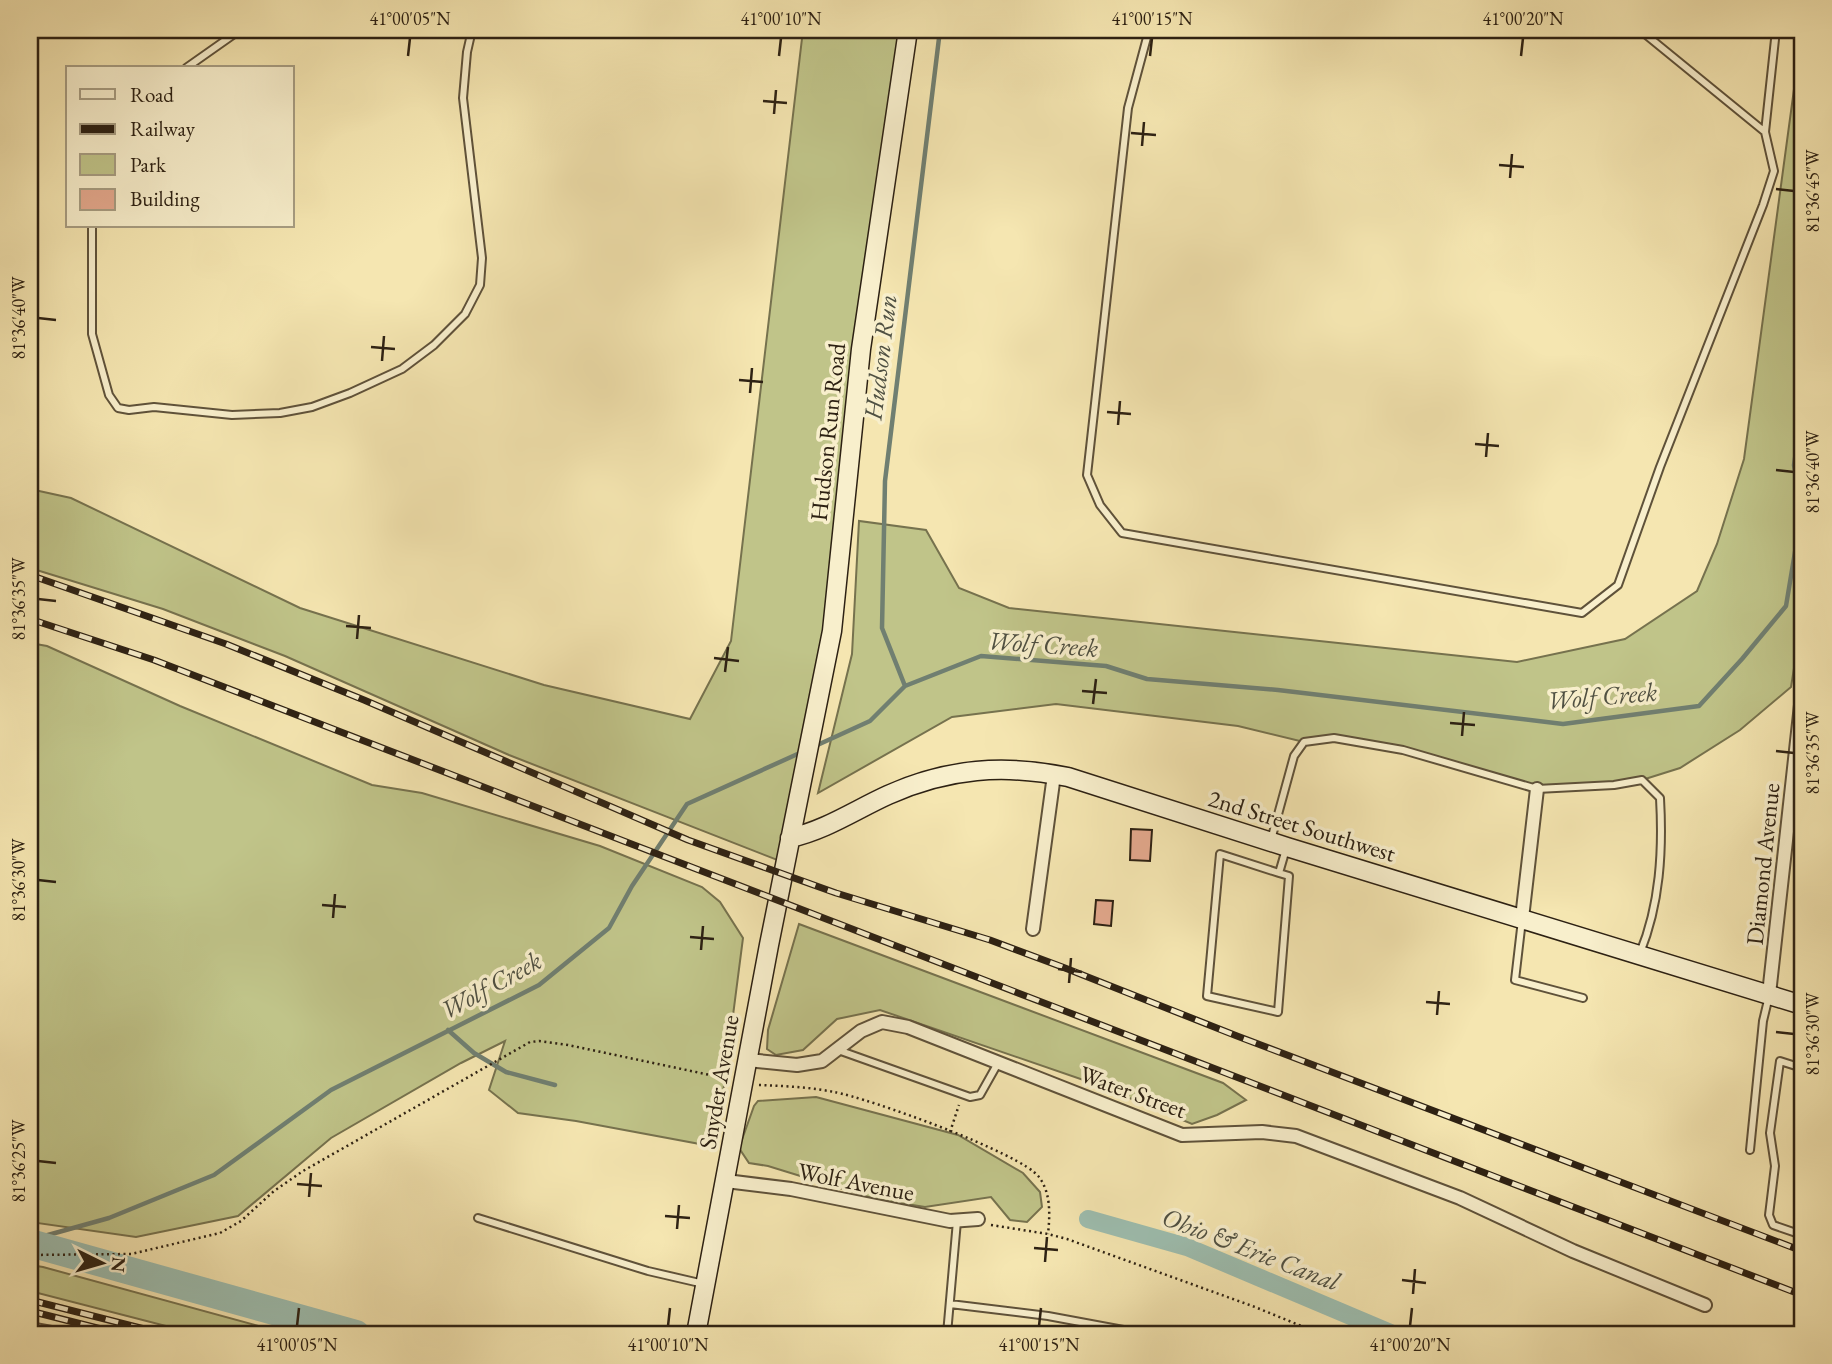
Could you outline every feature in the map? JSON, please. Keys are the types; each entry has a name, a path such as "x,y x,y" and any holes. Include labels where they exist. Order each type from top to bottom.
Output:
{"main road":[{"name":"Hudson Run Road","path":"790,838 832,632 861,349 908,30"},
{"name":"2nd Street Southwest","path":"790,838 810,834 925,779 968,770 1034,770 1802,1005"},
{"name":"Snyder Avenue","path":"695,1334 790,838"}],"street":[{"name":"Diamond Avenue","path":"1769,995 1802,696"},
{"path":"1033,929 1054,775"},
{"path":"1522,918 1537,789"},
{"name":"Water Street","path":"748,1060 797,1065 822,1061 861,1031 882,1022 908,1027 1182,1135 1262,1132 1296,1136 1460,1198 1573,1251 1705,1306"},
{"name":"Wolf Avenue","path":"726,1181 791,1189 919,1216 957,1221 978,1219"}],"lane":[{"path":"189,66 240,30"},
{"path":"92,228 92,334 109,396 118,408 129,410 154,407 232,415 280,413 312,407 402,369 434,345 465,314 480,285 482,258 463,98 472,30"},
{"path":"1149,30 1128,108 1087,475 1100,505 1122,533 1582,613 1618,585 1660,467 1763,205 1774,171 1765,132 1776,30"},
{"path":"1640,30 1765,132"},
{"path":"1279,873 1278,845 1294,757 1304,742 1334,738 1403,750 1537,789 1614,785 1642,780 1660,798 1662,843 1651,926 1639,955"},
{"path":"1220,854 1279,873 1289,876 1278,1012 1207,996 1220,854"},
{"path":"1522,918 1515,980 1583,999"},
{"path":"1750,1150 1763,1021 1769,995"},
{"path":"837,1049 970,1097 980,1095 998,1063"},
{"path":"1802,1068 1780,1061 1770,1132 1775,1166 1769,1215 1773,1225 1802,1235"},
{"path":"478,1218 649,1271 705,1285"},
{"path":"947,1334 957,1221"},
{"path":"950,1304 1048,1316 1145,1334"},
{"path":"30,1326 73,1334"}],"path":[{"path":"30,1255 131,1254 232,1228 274,1191 303,1171 530,1042 539,1041 731,1079"},
{"path":"755,1085 835,1092 950,1132 1016,1160 1039,1177 1048,1201 1048,1234"},
{"path":"950,1132 959,1108 958,1093"},
{"path":"978,1219 997,1228 1048,1234 1255,1307 1321,1334"}],"green space":[{"path":"803,30 908,30 836,597 785,863 509,755 285,656 163,609 30,568 30,489 71,498 300,608 544,685 690,719 731,641"},
{"path":"1802,30 1802,618 1791,687 1740,730 1680,768 1642,780 1537,789 1403,750 1350,740 1304,742 1238,726 1056,704 952,717 818,793 852,654 859,521 926,530 959,588 1009,608 1517,662 1625,639 1697,591 1717,544 1744,459"},
{"path":"30,643 47,646 180,706 372,785 422,793 600,846 702,887 720,902 743,938 716,1147 518,1113 489,1090 505,1041 461,1063 331,1138 238,1216 136,1237 30,1222"},
{"path":"799,924 1223,1083 1246,1100 1192,1124 1098,1085 880,1010 837,1019 803,1050 776,1055 767,1049 768,1030"},
{"path":"816,1097 958,1135 1023,1173 1040,1192 1042,1207 1027,1222 1010,1220 991,1197 925,1207 875,1199 768,1166 749,1163 739,1148 758,1101"},
{"path":"30,1265 288,1334 197,1334 30,1291"}],"building":[{"path":"1131,829 1152,830 1150,861 1130,860"},
{"path":"1096,900 1113,901 1111,926 1094,924"}],"waterway":[{"name":"Hudson Run","path":"905,686 882,628 885,481 940,30"},
{"name":"Wolf Creek","path":"813,747 870,721 905,686 981,656 1106,666 1147,679 1278,690 1563,724 1699,706 1786,606 1802,510 1794,465 1802,411"},
{"name":"Wolf Creek","path":"30,1240 109,1218 214,1175 331,1090 539,985 609,928 632,886 687,804 802,752"},
{"path":"448,1030 474,1053 506,1072 555,1085"},
{"name":"Ohio & Erie Canal","path":"1088,1219 1187,1247 1393,1334"},
{"path":"30,1243 356,1334"}],"railway":[{"path":"30,575 226,644 364,700 688,840 836,893 990,940 1802,1251"},
{"path":"30,619 154,660 1802,1295"},
{"path":"30,1300 164,1334"},
{"path":"30,1311 121,1334"}]}
